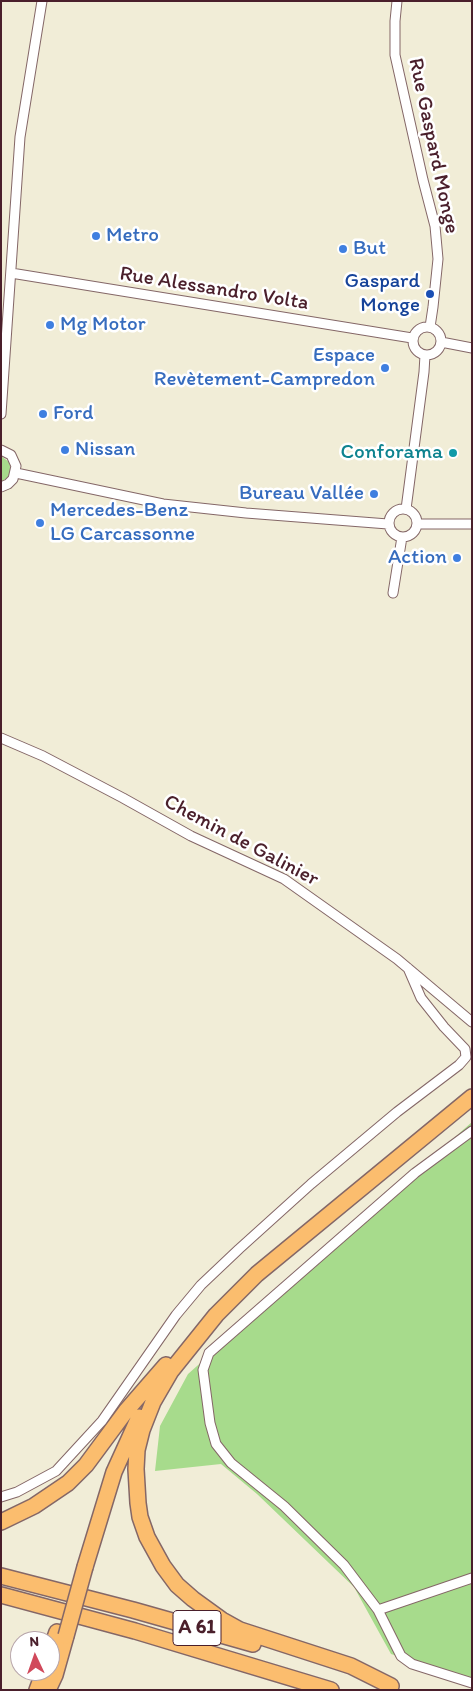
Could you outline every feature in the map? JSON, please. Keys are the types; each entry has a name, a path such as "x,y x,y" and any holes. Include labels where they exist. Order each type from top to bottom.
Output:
{"highway":[{"path":"48,1690 54,1675 61,1634 81,1566 109,1486 127,1442 151,1393 185,1339 213,1305 252,1267 472,1087"},
{"path":"1,1522 34,1506 68,1483 86,1464 126,1412 164,1374 247,1283 307,1231 472,1097"},
{"path":"164,1374 148,1412 139,1443 136,1469 140,1517 147,1537 163,1566 193,1599 222,1620 240,1630 351,1666 397,1688"},
{"name":"A 61","path":"1,1576 207,1631 397,1688"},
{"name":"A 61","path":"1,1595 154,1636 331,1690"},
{"path":"1,1605 13,1605 38,1611 60,1610"}],"street":[{"path":"1,414 20,137 42,1"},
{"name":"Rue Gaspard Monge","path":"397,1 395,55 435,226 438,258 430,327"},
{"name":"Rue Alessandro Volta","path":"11,273 412,338"},
{"path":"424,326 430,327 438,332 441,342 436,352 425,355 415,349 412,344 412,338 418,329 424,326"},
{"path":"441,342 472,348"},
{"path":"406,509 425,355"},
{"path":"1,450 11,455 14,460 16,473 8,484 1,487"},
{"path":"16,473 163,504 224,511 388,524"},
{"path":"400,509 406,509 414,515 417,524 412,534 402,538 390,530 388,524 392,514 400,509"},
{"path":"417,524 472,524"},
{"path":"393,593 402,538"},
{"name":"Chemin de Galinier","path":"1,738 42,756 192,836 284,879 408,968 472,1022"},
{"path":"1,1497 17,1492 56,1471 102,1421 176,1315 201,1285 312,1184 397,1112 466,1058 465,1049 444,1027 421,998 408,968"},
{"path":"472,1131 415,1173 208,1353 203,1370 210,1423 216,1444 231,1463 284,1506 344,1565 378,1610 401,1656 412,1664 472,1683"},
{"path":"378,1610 472,1578"}],"green space":[{"path":"1,456 9,462 11,470 8,477 1,482"},
{"path":"472,1122 472,1680 391,1654 354,1587 257,1494 221,1464 155,1471 160,1426 188,1374"}],"place":[{"name":"Metro","path":"96,236"},
{"name":"But","path":"343,249"},
{"name":"Gaspard Monge","path":"430,294"},
{"name":"Mg Motor","path":"50,325"},
{"name":"Espace Revètement-Campredon","path":"385,368"},
{"name":"Ford","path":"43,414"},
{"name":"Nissan","path":"65,450"},
{"name":"Conforama","path":"453,453"},
{"name":"Bureau Vallée","path":"374,494"},
{"name":"Mercedes-Benz LG Carcassonne","path":"40,523"},
{"name":"Action","path":"457,558"}]}
